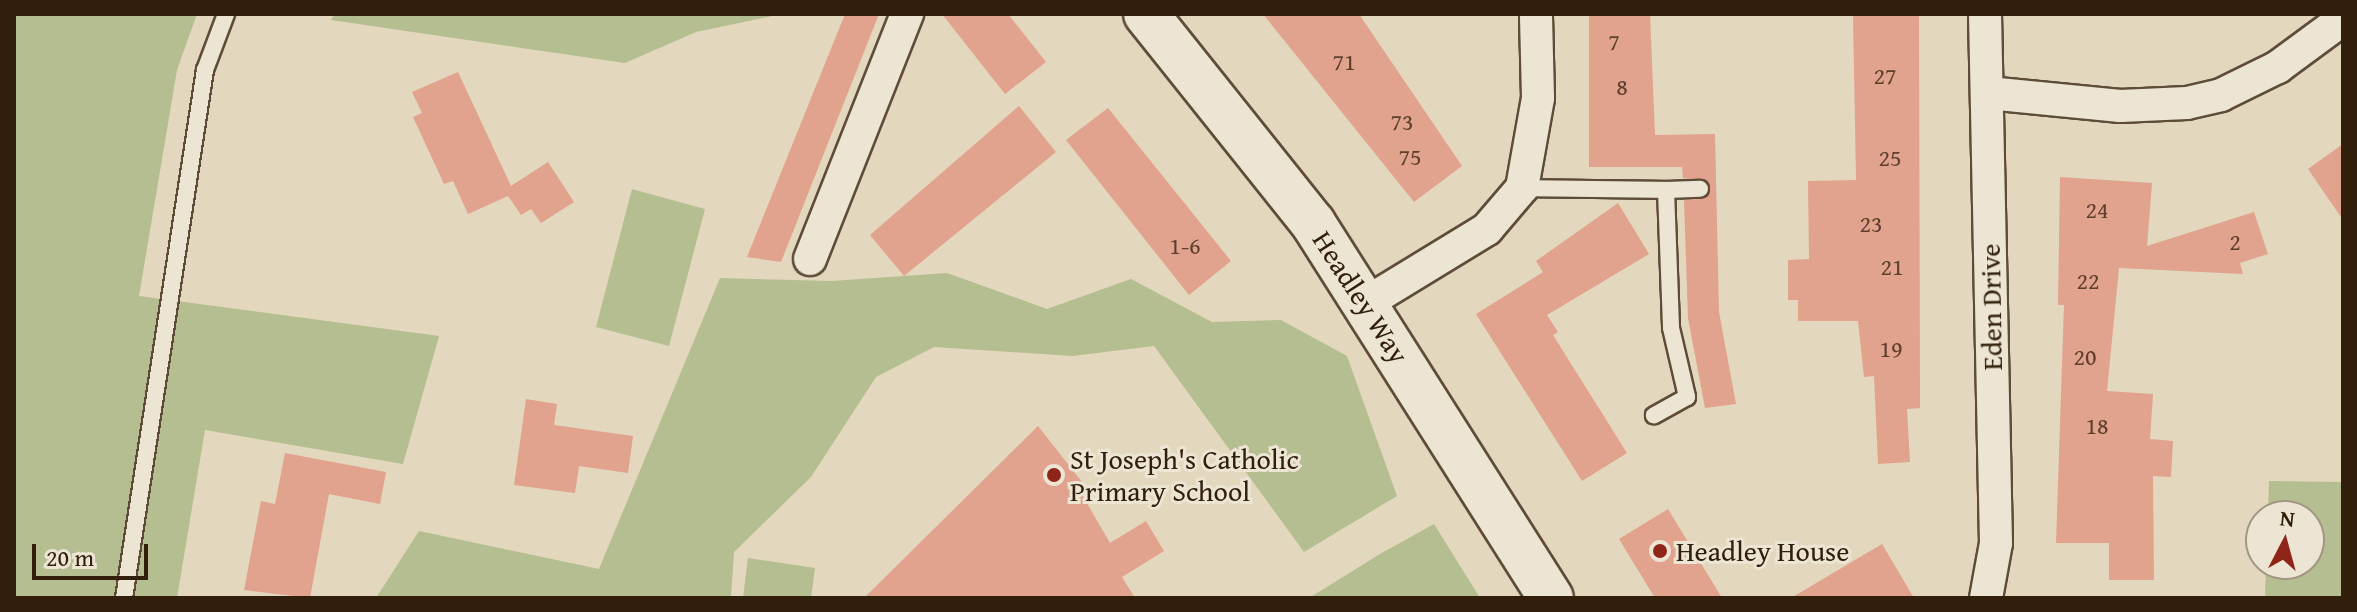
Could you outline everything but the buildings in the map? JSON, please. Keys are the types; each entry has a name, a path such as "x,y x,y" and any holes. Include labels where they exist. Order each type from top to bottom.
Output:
{"main road":[{"name":"Headley Way","path":"1146,14 1313,223 1551,598"}],"street":[{"path":"810,259 907,14"},
{"path":"1366,303 1487,229 1522,188 1536,129 1536,14"},
{"name":"Eden Drive","path":"1985,14 1996,543 1986,598"},
{"path":"1988,93 2120,106 2187,103 2221,95 2278,67 2343,19"}],"lane":[{"path":"124,598 205,70 226,14"},
{"path":"1522,188 1700,189"},
{"path":"1654,415 1687,397 1671,328 1666,190"}],"green space":[{"path":"14,14 197,14 177,70 139,296 439,336 403,464 205,430 177,598 14,598"},
{"path":"335,14 782,14 696,32 625,63 331,20"},
{"path":"632,189 705,209 669,346 596,327"},
{"path":"947,273 1047,309 1131,279 1212,322 1281,320 1347,356 1397,496 1304,552 1154,346 1072,356 934,347 876,377 811,477 734,552 731,598 376,598 419,531 599,569 720,278 832,281"},
{"path":"2269,481 2343,482 2343,598 2265,598 2266,580 2325,580 2325,500 2268,500"},
{"path":"1434,524 1480,598 1309,598 1380,554"},
{"path":"748,558 815,568 811,598 743,598"}],"place":[{"name":"St Joseph's Catholic Primary School","path":"1054,475"},
{"name":"Headley House","path":"1660,551"}]}
